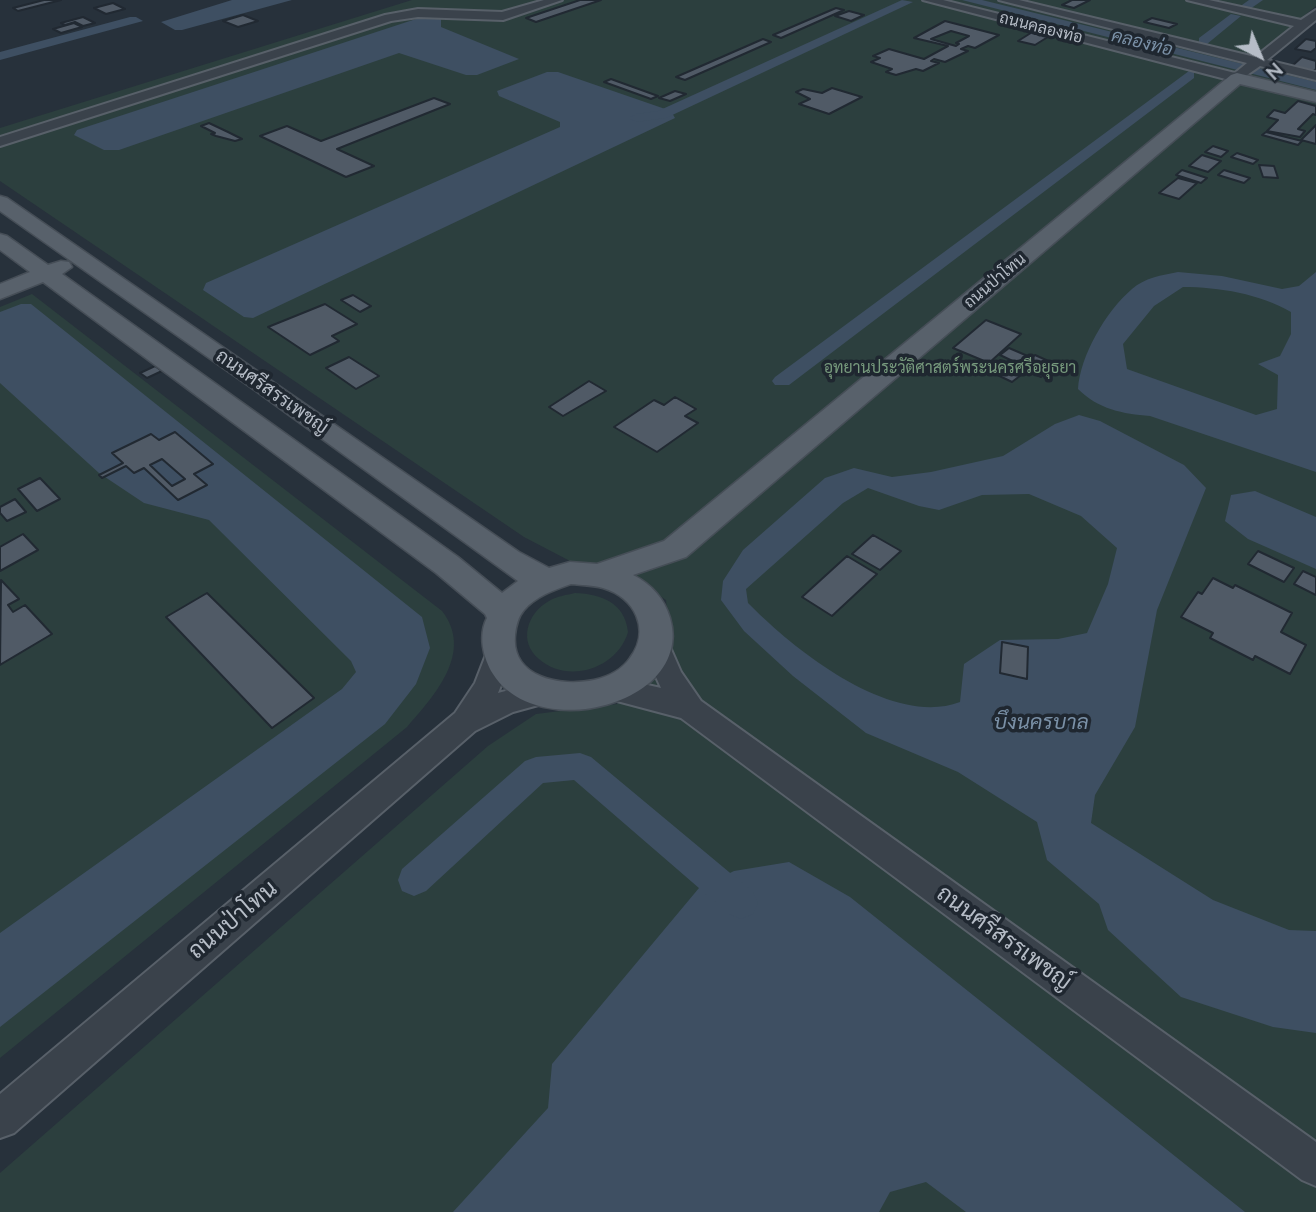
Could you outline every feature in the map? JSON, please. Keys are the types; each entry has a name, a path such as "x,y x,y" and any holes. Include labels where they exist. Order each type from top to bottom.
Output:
{"main road":[{"name":"ถนนคลองท่อ","path":"1247,70 1316,97"},
{"name":"ถนนป่าโทน","path":"603,575 675,549 1247,70"},
{"name":"ถนนศรีสรรเพชญ์","path":"0,202 508,560 533,575 546,579"},
{"name":"ถนนศรีสรรเพชญ์","path":"0,240 453,569 496,606 502,615"},
{"path":"0,265 58,242"},
{"path":"0,292 81,259"},
{"path":"255,425 270,422 286,414 293,406"},
{"path":"312,467 318,457 334,448 349,446"},
{"name":"ถนนป่าโทน","path":"652,607 661,576 675,549"},
{"path":"570,573 603,575 632,586 652,607 657,619 656,646 640,671 612,689 578,697 544,693 516,678 499,655 497,629 502,615 520,594 546,579 570,573"}],"street":[{"path":"0,134 380,13 419,8 498,11 534,0"},
{"path":"0,142 389,18 418,13 503,16 556,0"},
{"name":"ถนนคลองท่อ","path":"929,0 1247,70 1316,76"},
{"name":"ถนนคลองท่อ","path":"1005,0 1247,70"},
{"path":"1193,0 1303,24"},
{"name":"ถนนป่าโทน","path":"1247,70 1316,14"},
{"path":"1047,28 1068,17"},
{"name":"ถนนศรีสรรเพชญ์","path":"656,646 670,678 691,709"},
{"name":"ถนนป่าโทน","path":"465,722 487,688 499,655"},
{"name":"ถนนศรีสรรเพชญ์","path":"612,689 650,696 691,709 1316,1166"},
{"name":"ถนนป่าโทน","path":"0,1119 465,722 506,702 544,693"}],"green space":[{"name":"อุทยานประวัติศาสตร์พระนครศรีอยุธยา","path":"412,0 1316,0 1316,6 1248,62 1316,79 1316,1212 0,1212 0,1173 488,746 536,714 617,704 672,656 666,600 617,567 570,561 524,537 0,181 0,128"},
{"path":"32,294 442,611 451,626 454,642 447,672 439,687 407,727 0,1058 0,307"},
{"path":"575,593 603,598 617,607 626,622 628,632 614,655 603,663 591,669 564,671 551,667 532,652 527,636 528,628 541,606 555,598"}],"water":[{"path":"232,0 292,0 182,30 175,30 161,22"},
{"path":"130,17 143,21 0,60 0,52"},
{"path":"419,18 441,18 441,27 519,59 477,75 466,75 399,53 119,150 104,150 74,135 77,130"},
{"path":"547,72 558,72 671,111 675,118 253,318 244,317 203,290 206,283 560,127 560,122 499,96 497,91"},
{"path":"1178,272 1222,276 1282,289 1299,286 1316,272 1316,472 1150,416 1111,409 1078,389 1089,349 1122,298 1142,282","holes":["1183,287 1253,296 1291,312 1291,334 1280,356 1258,364 1278,375 1277,409 1256,415 1127,369 1123,344 1154,306"]},
{"path":"21,304 31,304 422,617 430,648 416,684 385,724 0,1027 0,933 342,689 356,672 351,661 209,520 144,503 99,473 0,383 0,312"},
{"name":"บึงนครบาล","path":"1079,415 1100,421 1184,465 1206,488 1157,610 1135,727 1095,795 1091,823 1213,900 1289,930 1316,931 1316,1033 1273,1027 1181,997 1108,930 1099,904 1047,860 1037,822 958,772 866,733 793,676 744,631 721,600 723,581 743,550 825,478 854,468 892,477 931,472 1003,456 1055,424","holes":["868,488 939,510 982,495 1029,494 1081,516 1117,548 1108,584 1087,633 1058,639 1000,640 964,664 960,702 933,707 905,704 846,680 791,642 748,603 746,589 843,503"]},
{"path":"1255,491 1316,517 1316,569 1248,539 1225,521 1231,495"},
{"path":"789,862 850,897 1245,1212 966,1212 926,1182 890,1192 879,1212 453,1212 548,1108 552,1064 699,888 734,871"}],"building":[{"path":"44,0 61,0 18,11 13,8"},
{"path":"580,0 601,0 536,22 526,18"},
{"path":"1072,0 1090,0 1074,8 1062,5"},
{"path":"113,3 125,9 106,14 94,8"},
{"path":"836,8 844,10 781,38 773,35"},
{"path":"849,11 864,15 851,21 835,16"},
{"path":"243,15 258,21 238,27 223,21"},
{"path":"83,17 95,23 83,26 75,22 65,25 61,23"},
{"path":"1152,18 1177,24 1169,28 1144,22"},
{"path":"945,21 999,35 975,48 968,46 961,49 968,51 945,62 934,59 931,61 939,63 923,71 916,69 896,75 886,72 892,69 871,62 880,58 873,56 889,49 924,59 948,46 914,38","holes":["951,31 969,36 956,43 959,44 956,46 931,39"]},
{"path":"74,23 82,27 61,33 53,29"},
{"path":"1034,31 1051,35 1035,45 1018,41"},
{"path":"763,39 771,42 685,80 676,77"},
{"path":"1306,39 1316,41 1316,48 1311,52 1295,49"},
{"path":"1302,57 1316,61 1316,69 1313,71 1292,66"},
{"path":"611,79 658,96 651,99 604,82"},
{"path":"832,88 862,97 829,114 799,104 810,99 796,92 803,89 822,93"},
{"path":"675,91 686,94 670,101 659,98"},
{"path":"434,98 450,104 337,149 374,166 346,177 260,136 287,126 321,141"},
{"path":"1298,101 1316,106 1316,115 1313,114 1298,129 1305,131 1300,137 1267,131 1278,120 1267,117 1274,110 1285,113"},
{"path":"209,123 242,139 235,141 211,134 215,133 201,126"},
{"path":"1316,125 1316,144 1301,140"},
{"path":"1266,132 1302,141 1298,145 1262,135"},
{"path":"1213,146 1228,151 1221,157 1205,152"},
{"path":"1237,153 1258,160 1253,164 1231,157"},
{"path":"1202,155 1221,161 1208,172 1189,166"},
{"path":"1259,165 1274,166 1278,178 1263,177"},
{"path":"1182,170 1207,178 1201,183 1176,175"},
{"path":"1224,170 1250,178 1244,183 1218,175"},
{"path":"1178,178 1197,183 1179,199 1159,193"},
{"path":"353,295 371,306 360,312 341,300"},
{"path":"325,304 357,324 332,336 339,341 310,355 268,327"},
{"path":"986,320 1021,334 989,363 953,348"},
{"path":"1009,348 1030,357 1021,365 1000,355"},
{"path":"1035,355 1055,364 1041,377 1020,368"},
{"path":"349,357 379,376 356,389 326,368"},
{"path":"1000,360 1025,372 1012,382 987,370"},
{"path":"155,366 162,371 147,378 140,373"},
{"path":"589,381 606,391 563,416 549,407"},
{"path":"675,397 696,409 685,416 698,423 657,452 614,427 654,400 664,405"},
{"path":"175,432 213,464 194,474 207,485 178,500 144,468 134,473 126,466 102,478 99,475 123,463 112,453 151,434 159,440","holes":["162,459 185,479 172,486 150,465"]},
{"path":"40,478 60,499 37,511 18,489"},
{"path":"15,499 26,512 7,521 0,513 0,507"},
{"path":"23,534 38,550 0,571 0,547"},
{"path":"873,535 901,551 880,570 852,554"},
{"path":"1258,551 1294,568 1284,582 1248,564"},
{"path":"847,556 877,574 832,616 802,597"},
{"path":"1303,571 1316,577 1316,595 1294,584"},
{"path":"1213,578 1233,588 1235,585 1292,613 1281,632 1306,645 1290,674 1255,656 1253,660 1210,638 1213,633 1181,617 1198,592 1202,594"},
{"path":"1,580 19,599 8,605 13,612 25,605 52,634 0,665"},
{"path":"207,593 314,698 272,728 166,617"},
{"path":"1002,642 1028,647 1027,679 1000,673"}],"waterway":[{"name":"คลองท่อ","path":"968,0 1316,86"},
{"path":"1246,7 1257,0"},
{"path":"636,118 661,115 907,2"},
{"path":"1203,41 1235,16"},
{"path":"782,381 1189,75"},
{"path":"414,880 536,770 580,766 741,903"}]}
